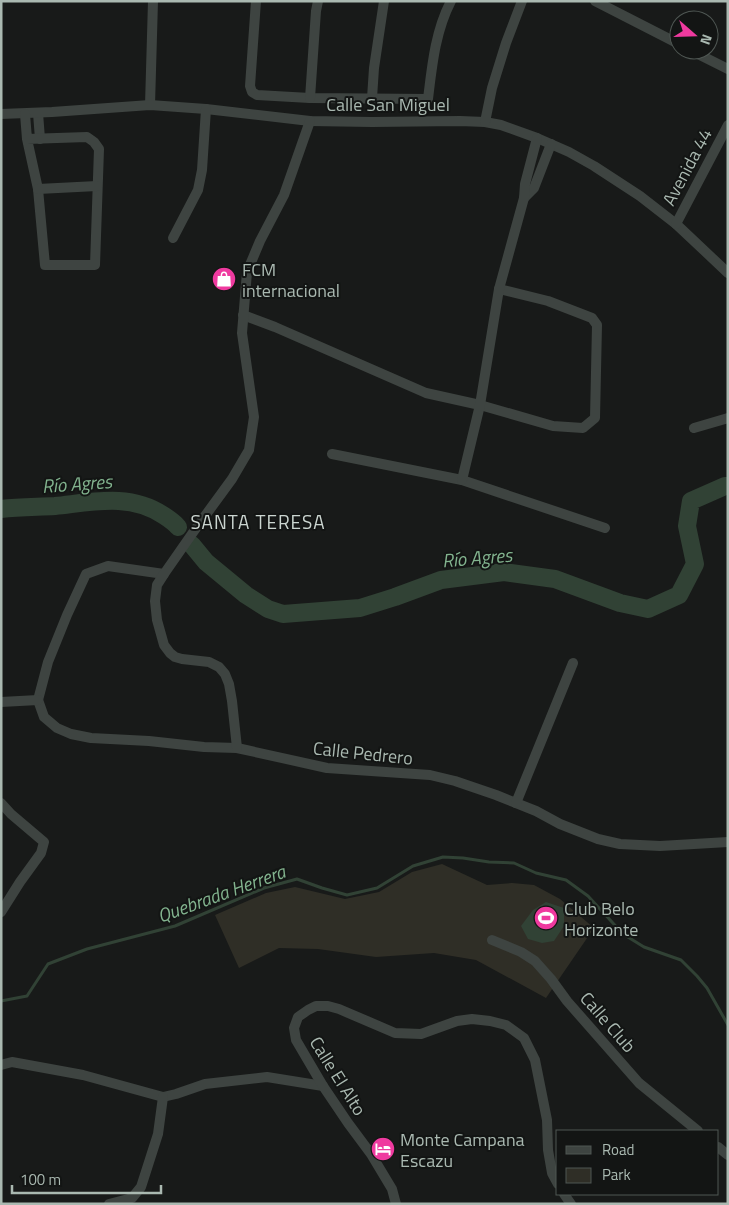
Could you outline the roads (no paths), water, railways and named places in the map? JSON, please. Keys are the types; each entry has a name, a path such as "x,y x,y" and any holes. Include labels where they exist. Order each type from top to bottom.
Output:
{"street":[{"path":"150,105 153,1"},
{"path":"256,1 250,86 252,92 257,95 310,98 428,99 434,48 450,1"},
{"path":"310,98 318,1"},
{"path":"372,98 374,68 384,1"},
{"path":"485,122 492,88 522,1"},
{"path":"595,1 669,39"},
{"path":"710,60 728,69"},
{"name":"Calle San Miguel","path":"1,114 150,105 206,109 310,121 460,120 500,125 551,144 594,166 640,196 676,224 728,273"},
{"path":"173,238 198,190 202,170 206,109"},
{"path":"38,113 40,139"},
{"path":"25,114 27,139 38,188 45,265 95,265 98,149 94,142 87,137 27,139"},
{"path":"238,748 232,701 225,674 219,667 209,662 182,659 170,653 164,645 157,620 155,601 157,586 164,574 232,480 249,450 254,417 242,333 247,272 260,241 284,195 310,121"},
{"name":"Avenida 44","path":"676,224 728,125"},
{"path":"462,480 480,404 499,289 524,198 537,138"},
{"path":"524,198 534,188 551,144"},
{"path":"38,188 97,186"},
{"path":"243,315 275,327 426,393 480,404 553,426 583,428 595,418 597,326 592,318 548,301 499,289"},
{"path":"694,428 728,418"},
{"path":"332,454 462,480 605,528"},
{"path":"1,702 38,700 48,662 86,574 108,566 164,574"},
{"path":"516,803 573,663"},
{"name":"Calle Pedrero","path":"38,700 44,717 56,728 71,734 91,738 238,748 327,768 430,775 455,781 496,795 598,840 620,844 660,846 728,842"},
{"path":"1,804 44,842 44,848 41,853 1,912"},
{"name":"Calle Club","path":"492,940 521,952 535,961 639,1083 697,1130"},
{"name":"Calle El Alto","path":"396,1204 392,1189 371,1154 323,1086 296,1040 294,1028 298,1017 316,1006 328,1006 339,1009 395,1033 421,1034 457,1021 472,1019 506,1025 524,1038 535,1060 547,1120 548,1150 552,1172 556,1180"},
{"path":"1,1065 12,1062 83,1075 163,1097 205,1084 267,1076 323,1086"},
{"path":"109,1204 132,1198 141,1187 158,1134 163,1097"}],"waterway":[{"name":"Río Agres","path":"192,545 206,562 246,595 268,609 283,614 360,608 441,580 504,572 555,579 620,603 648,609 679,595 695,564 687,526 691,501 728,486"},
{"name":"Río Agres","path":"1,509 97,501 124,501 150,508 169,519 178,527"},
{"name":"Quebrada Herrera","path":"1,1001 27,996 48,964 87,949 175,926 264,888 297,879 347,895 377,888 413,866 443,857 514,863 536,873 566,880 588,896 623,934 644,947 681,960 707,988 728,1025"}],"place":[{"name":"FCM internacional","path":"224,279"},
{"name":"Club Belo Horizonte","path":"546,918"},
{"name":"Monte Campana Escazu","path":"383,1149"}],"district":[{"name":"SANTA TERESA","path":"258,521"}]}
